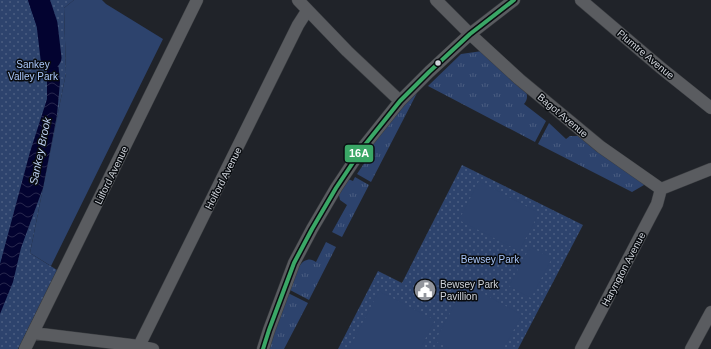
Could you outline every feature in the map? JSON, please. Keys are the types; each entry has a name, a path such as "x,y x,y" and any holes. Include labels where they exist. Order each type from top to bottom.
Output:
{"street":[{"path":"298,0 361,65 400,101"},
{"name":"Bagot Avenue","path":"436,0 470,34 520,79 601,147 661,188"},
{"path":"263,349 294,263 336,188 364,146 400,101 429,72 470,34 514,0"},
{"name":"Plumtre Avenue","path":"581,0 711,108"},
{"name":"Lilford Avenue","path":"25,349 192,2"},
{"name":"Holford Avenue","path":"139,346 298,24 307,10"},
{"path":"661,188 711,168"},
{"name":"Haryngton Avenue","path":"581,349 657,204 661,188"},
{"path":"691,349 711,312"},
{"path":"33,333 153,349"}],"green space":[{"name":"Sankey Valley Park","path":"0,0 74,0 64,8 66,73 30,253 57,270 18,349 0,349"},
{"path":"74,0 102,0 106,4 163,39 51,266 30,253 66,73 64,8"},
{"path":"482,51 526,91 527,98 524,104 546,121 535,142 428,86 461,54"},
{"path":"417,93 371,182 357,174 365,162 361,159 406,103"},
{"path":"549,123 566,139 570,136 578,136 644,183 644,185 632,192 538,144"},
{"name":"Bewsey Park","path":"462,165 583,225 518,349 338,349 378,271 402,283"},
{"path":"355,177 369,185 342,237 332,232 347,205 340,200 339,195 348,179 353,181"},
{"path":"479,181 539,213 519,251 459,220"},
{"path":"326,242 336,247 309,300 290,290 296,272 301,264 308,260 316,262"},
{"path":"530,247 552,258 531,298 509,286"},
{"path":"466,284 522,315 503,349 450,349 435,341"},
{"path":"379,291 435,320 420,349 349,349"},
{"path":"288,293 308,303 284,349 269,349 277,323"}],"water":[{"name":"Sankey Brook","path":"28,0 38,0 58,61 60,82 57,115 43,188 21,248 13,282 0,314 0,264 30,152 47,99 47,68 41,39"}],"waterway":[{"name":"Sankey Brook","path":"39,0 47,24 51,58"}],"transit line":[{"name":"16A","path":"263,349 294,263 336,188 364,146 400,101 429,72 470,34 514,0"}],"place":[{"name":"Bewsey Park Pavillion","path":"425,290"}]}
